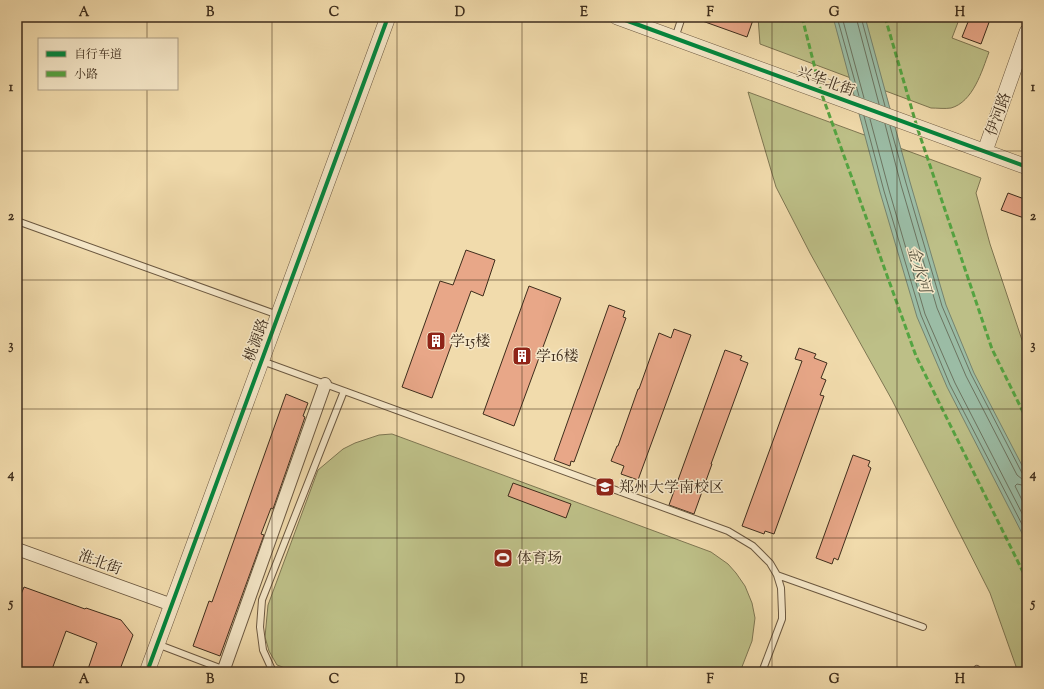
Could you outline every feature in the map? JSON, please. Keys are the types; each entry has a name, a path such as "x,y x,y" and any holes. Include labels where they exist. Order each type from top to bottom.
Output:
{"street":[{"name":"桃源路","path":"147,672 388,17"},
{"name":"兴华北街","path":"617,17 1027,167"},
{"name":"伊河路","path":"985,151 1027,32"},
{"path":"225,670 325,384"},
{"name":"淮北街","path":"17,549 172,605"}],"lane":[{"path":"675,38 682,17"},
{"path":"17,221 278,315"},
{"path":"261,361 728,531 753,546 770,563 778,575 781,588 782,619 762,672"},
{"path":"273,672 263,650 260,627 262,600 344,391"},
{"path":"778,575 923,627"},
{"path":"157,644 225,670"}],"green space":[{"path":"758,17 960,17 952,38 989,52 976,85 971,93 959,105 951,108 931,108 760,44"},
{"path":"748,92 981,178 976,193 990,244 1027,355 1027,672 1018,672 990,593 892,400 810,253 776,187"},
{"name":"体育场","path":"392,434 711,552 728,564 736,573 745,586 752,603 755,618 752,641 740,672 296,672 277,665 269,651 265,637 268,605 318,470 343,449 355,443 379,435"}],"water":[{"name":"金水河","path":"833,17 865,17 910,182 946,305 974,373 1027,475 1027,543 947,387 917,317 880,192"}],"building":[{"path":"745,17 753,20 747,37 694,18"},
{"path":"970,17 991,17 981,44 962,37"},
{"path":"1008,193 1027,200 1027,219 1001,210"},
{"name":"学15楼","path":"466,250 495,260 483,296 471,291 432,398 402,387 440,281 453,285"},
{"name":"学16楼","path":"529,286 561,298 514,426 483,414"},
{"path":"609,305 625,311 623,317 626,318 574,462 571,461 570,466 554,460"},
{"path":"674,329 691,335 638,480 621,474 624,466 611,461 618,446 659,333 671,338"},
{"path":"799,348 816,354 814,358 827,363 821,378 826,380 820,395 824,396 774,534 765,531 764,534 742,526 802,361 795,359"},
{"path":"725,350 742,356 740,360 748,363 694,514 669,505"},
{"path":"286,394 308,403 303,416 305,417 273,509 271,508 261,534 264,535 220,656 193,646 209,601 212,602"},
{"path":"853,455 870,461 868,466 871,468 838,560 834,558 832,564 816,558"},
{"path":"513,483 571,504 566,518 508,496"},
{"path":"24,587 121,620 133,635 119,672 87,672 97,643 66,631 51,672 17,672 17,604"}],"marked path":[{"path":"802,17 821,92 916,356 1027,580"},
{"path":"885,17 917,127 992,349 1027,420"}],"cycle path":[{"path":"147,672 388,17"},
{"path":"617,17 1027,167"}],"place":[{"name":"学15楼","path":"436,341"},
{"name":"学16楼","path":"522,356"},
{"name":"郑州大学南校区","path":"605,487"},
{"name":"体育场","path":"503,558"}]}
